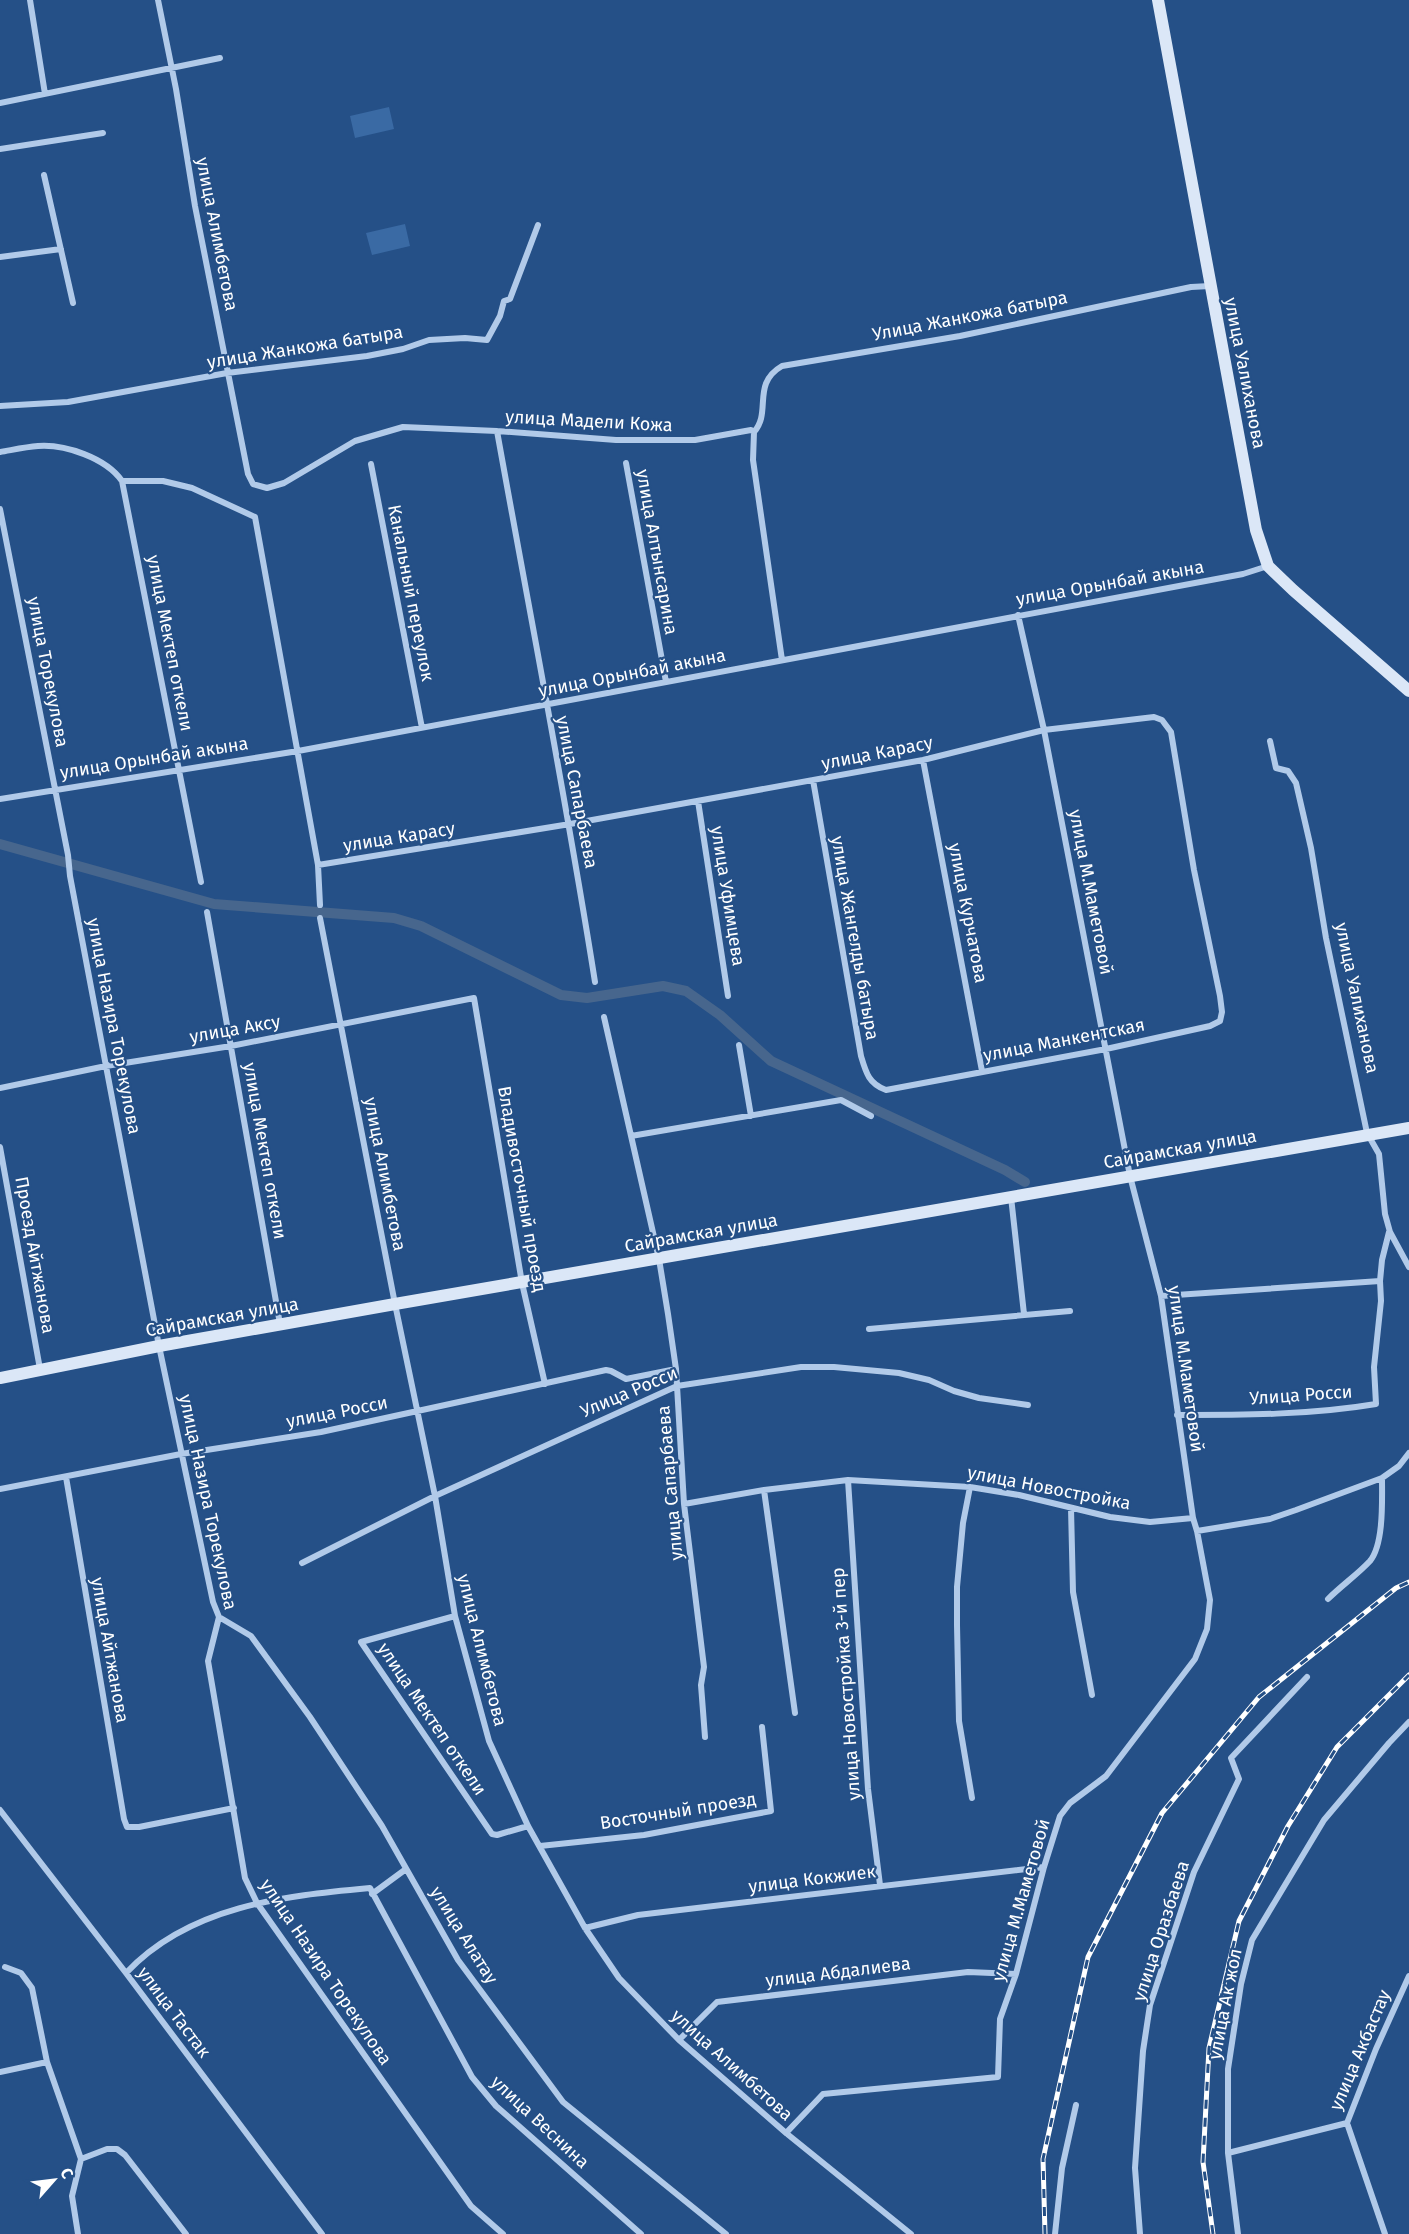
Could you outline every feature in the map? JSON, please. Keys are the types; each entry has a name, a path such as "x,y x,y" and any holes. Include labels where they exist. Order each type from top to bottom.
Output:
{"main road":[{"name":"улица Уалиханова","path":"1158,0 1256,530 1268,566 1409,691"},
{"name":"Сайрамская улица","path":"0,1378 159,1346 395,1304 1409,1128"}],"street":[{"path":"30,0 45,94"},
{"name":"улица Алимбетова","path":"158,0 176,89 191,184 248,474"},
{"path":"0,103 220,58"},
{"path":"0,149 103,134"},
{"path":"44,175 73,303"},
{"name":"улица Жанкожа батыра","path":"0,406 68,402 227,373 367,356 404,349 429,340 465,338 487,340 500,316 504,301 510,299 538,225"},
{"path":"0,257 61,249"},
{"name":"Улица Жанкожа батыра","path":"754,432 761,423 760,407 766,380 773,371 782,366 960,336 1191,287 1211,286"},
{"name":"улица Мадели Кожа","path":"248,474 253,484 267,488 284,483 355,441 403,427 616,440 695,440 746,430 754,432"},
{"name":"улица Сапарбаева","path":"497,431 545,704 570,824 594,982"},
{"path":"754,432 753,460 782,660"},
{"path":"0,452 40,446 74,450 103,463 115,471 122,481 163,482 192,488 255,517 318,865 320,905"},
{"name":"улица Алтынсарина","path":"626,462 666,682"},
{"name":"Канальный переулок","path":"371,464 422,728"},
{"name":"улица Мектеп откели","path":"122,481 201,882"},
{"name":"улица Торекулова","path":"0,509 56,789 70,876"},
{"name":"улица Орынбай акына","path":"0,799 298,751 1244,574 1268,566"},
{"name":"улица М.Маметовой","path":"786,2133 823,2094 998,2077 1000,2019 1016,1974 1060,1816 1070,1803 1106,1776 1195,1659 1207,1629 1210,1600 1193,1518 1161,1296 1130,1176 1044,730 1018,615"},
{"name":"улица Карасу","path":"318,865 570,824 923,760 1044,730 1154,717 1162,720 1171,732 1194,870 1220,996"},
{"name":"улица Уалиханова","path":"1269,741 1276,768 1288,771 1296,783 1311,848 1326,938 1367,1134 1379,1154 1385,1214 1390,1232 1409,1267"},
{"name":"улица Курчатова","path":"923,760 982,1071"},
{"name":"улица Жангелды батыра","path":"813,780 861,1056 866,1075 877,1087 886,1090"},
{"name":"улица Уфимцева","path":"698,801 728,996"},
{"name":"улица Назира Торекулова","path":"70,876 159,1346 213,1602 219,1617 208,1661 245,1878 257,1903 471,2206 503,2234"},
{"name":"улица Мектеп откели","path":"207,912 280,1325"},
{"name":"улица Алимбетова","path":"320,918 435,1496 455,1616 489,1741 528,1826 585,1928 619,1978 679,2040 786,2133 911,2234"},
{"name":"улица Манкентская","path":"886,1090 1106,1049 1216,1024 1220,1021 1222,1012 1220,996"},
{"name":"улица Аксу","path":"0,1088 106,1066 231,1046 474,998"},
{"name":"Владивосточный проезд","path":"474,998 522,1283 545,1384"},
{"name":"улица Сапарбаева","path":"604,1017 659,1259 675,1369 684,1504 704,1667 700,1685 705,1737"},
{"path":"739,1045 751,1116"},
{"path":"631,1136 841,1100 871,1116"},
{"name":"Проезд Айтжанова","path":"0,1146 40,1369"},
{"path":"1011,1196 1024,1314"},
{"name":"Улица Росси","path":"1177,1415 1260,1415 1353,1408 1376,1404 1374,1367 1381,1300 1380,1281 1382,1260 1390,1232"},
{"path":"1161,1296 1380,1281"},
{"path":"869,1329 1070,1311"},
{"name":"Улица Росси","path":"302,1563 435,1496 677,1386 801,1367 834,1367 899,1373 929,1380 954,1391 979,1398 1028,1405"},
{"name":"улица Росси","path":"0,1489 181,1454 321,1432 606,1370 626,1379 675,1369"},
{"path":"1197,1531 1269,1519 1382,1478 1399,1466 1409,1453"},
{"name":"улица Айтжанова","path":"66,1478 127,1827 139,1827 234,1808"},
{"path":"1328,1599 1370,1560 1377,1549 1382,1510 1382,1478"},
{"name":"улица Новостройка","path":"684,1504 764,1490 848,1480 970,1487 1110,1517 1150,1522 1193,1518"},
{"name":"улица Новостройка 3-й пер","path":"848,1480 868,1789 880,1885"},
{"path":"970,1487 963,1523 957,1587 957,1625 959,1721 972,1798"},
{"path":"764,1490 795,1713"},
{"path":"1071,1508 1073,1592 1092,1695"},
{"name":"улица Мектеп откели","path":"455,1616 361,1641 492,1834 497,1835 528,1826"},
{"name":"улица Алатау","path":"219,1617 251,1636 310,1717 382,1826 458,1960 563,2102 726,2234"},
{"name":"улица Оразбаева","path":"1140,2234 1135,2168 1143,2051 1150,2005 1194,1872 1239,1779 1231,1758 1307,1677"},
{"name":"улица Ак жол","path":"1238,2234 1228,2153 1228,2069 1241,1984 1252,1940 1324,1820 1409,1722"},
{"name":"Восточный проезд","path":"540,1846 644,1834 771,1811 762,1727"},
{"name":"улица Тастак","path":"0,1810 322,2234"},
{"name":"улица Кокжиек","path":"585,1928 638,1915 1044,1867"},
{"path":"126,1973 172,1935 210,1918 257,1903 371,1891 406,1869"},
{"name":"улица Веснина","path":"371,1891 471,2077 495,2106 641,2234"},
{"path":"5,1967 21,1973 32,1988 47,2062 81,2158 72,2196 78,2234"},
{"name":"улица Абдалиева","path":"679,2040 717,2002 968,1972 1016,1974"},
{"name":"улица Акбастау","path":"1228,2153 1347,2123 1376,2049 1409,1976"},
{"path":"0,2072 47,2062"},
{"path":"1055,2234 1062,2168 1076,2104"},
{"path":"1347,2123 1385,2234"},
{"path":"81,2158 117,2149 125,2155 186,2234"}],"shaded area":[{"path":"389,107 394,129 355,138 350,116"},
{"path":"405,224 410,246 372,255 366,233"}],"waterway":[{"path":"0,844 214,904 394,918 421,926 561,995 587,998 663,986 686,991 720,1015 771,1061 1005,1170 1025,1182"}],"railway":[{"path":"1045,2234 1043,2159 1088,1957 1162,1813 1259,1697 1396,1588 1409,1582"},
{"path":"1213,2234 1203,2162 1209,2048 1239,1921 1288,1826 1337,1747 1409,1675"}]}
